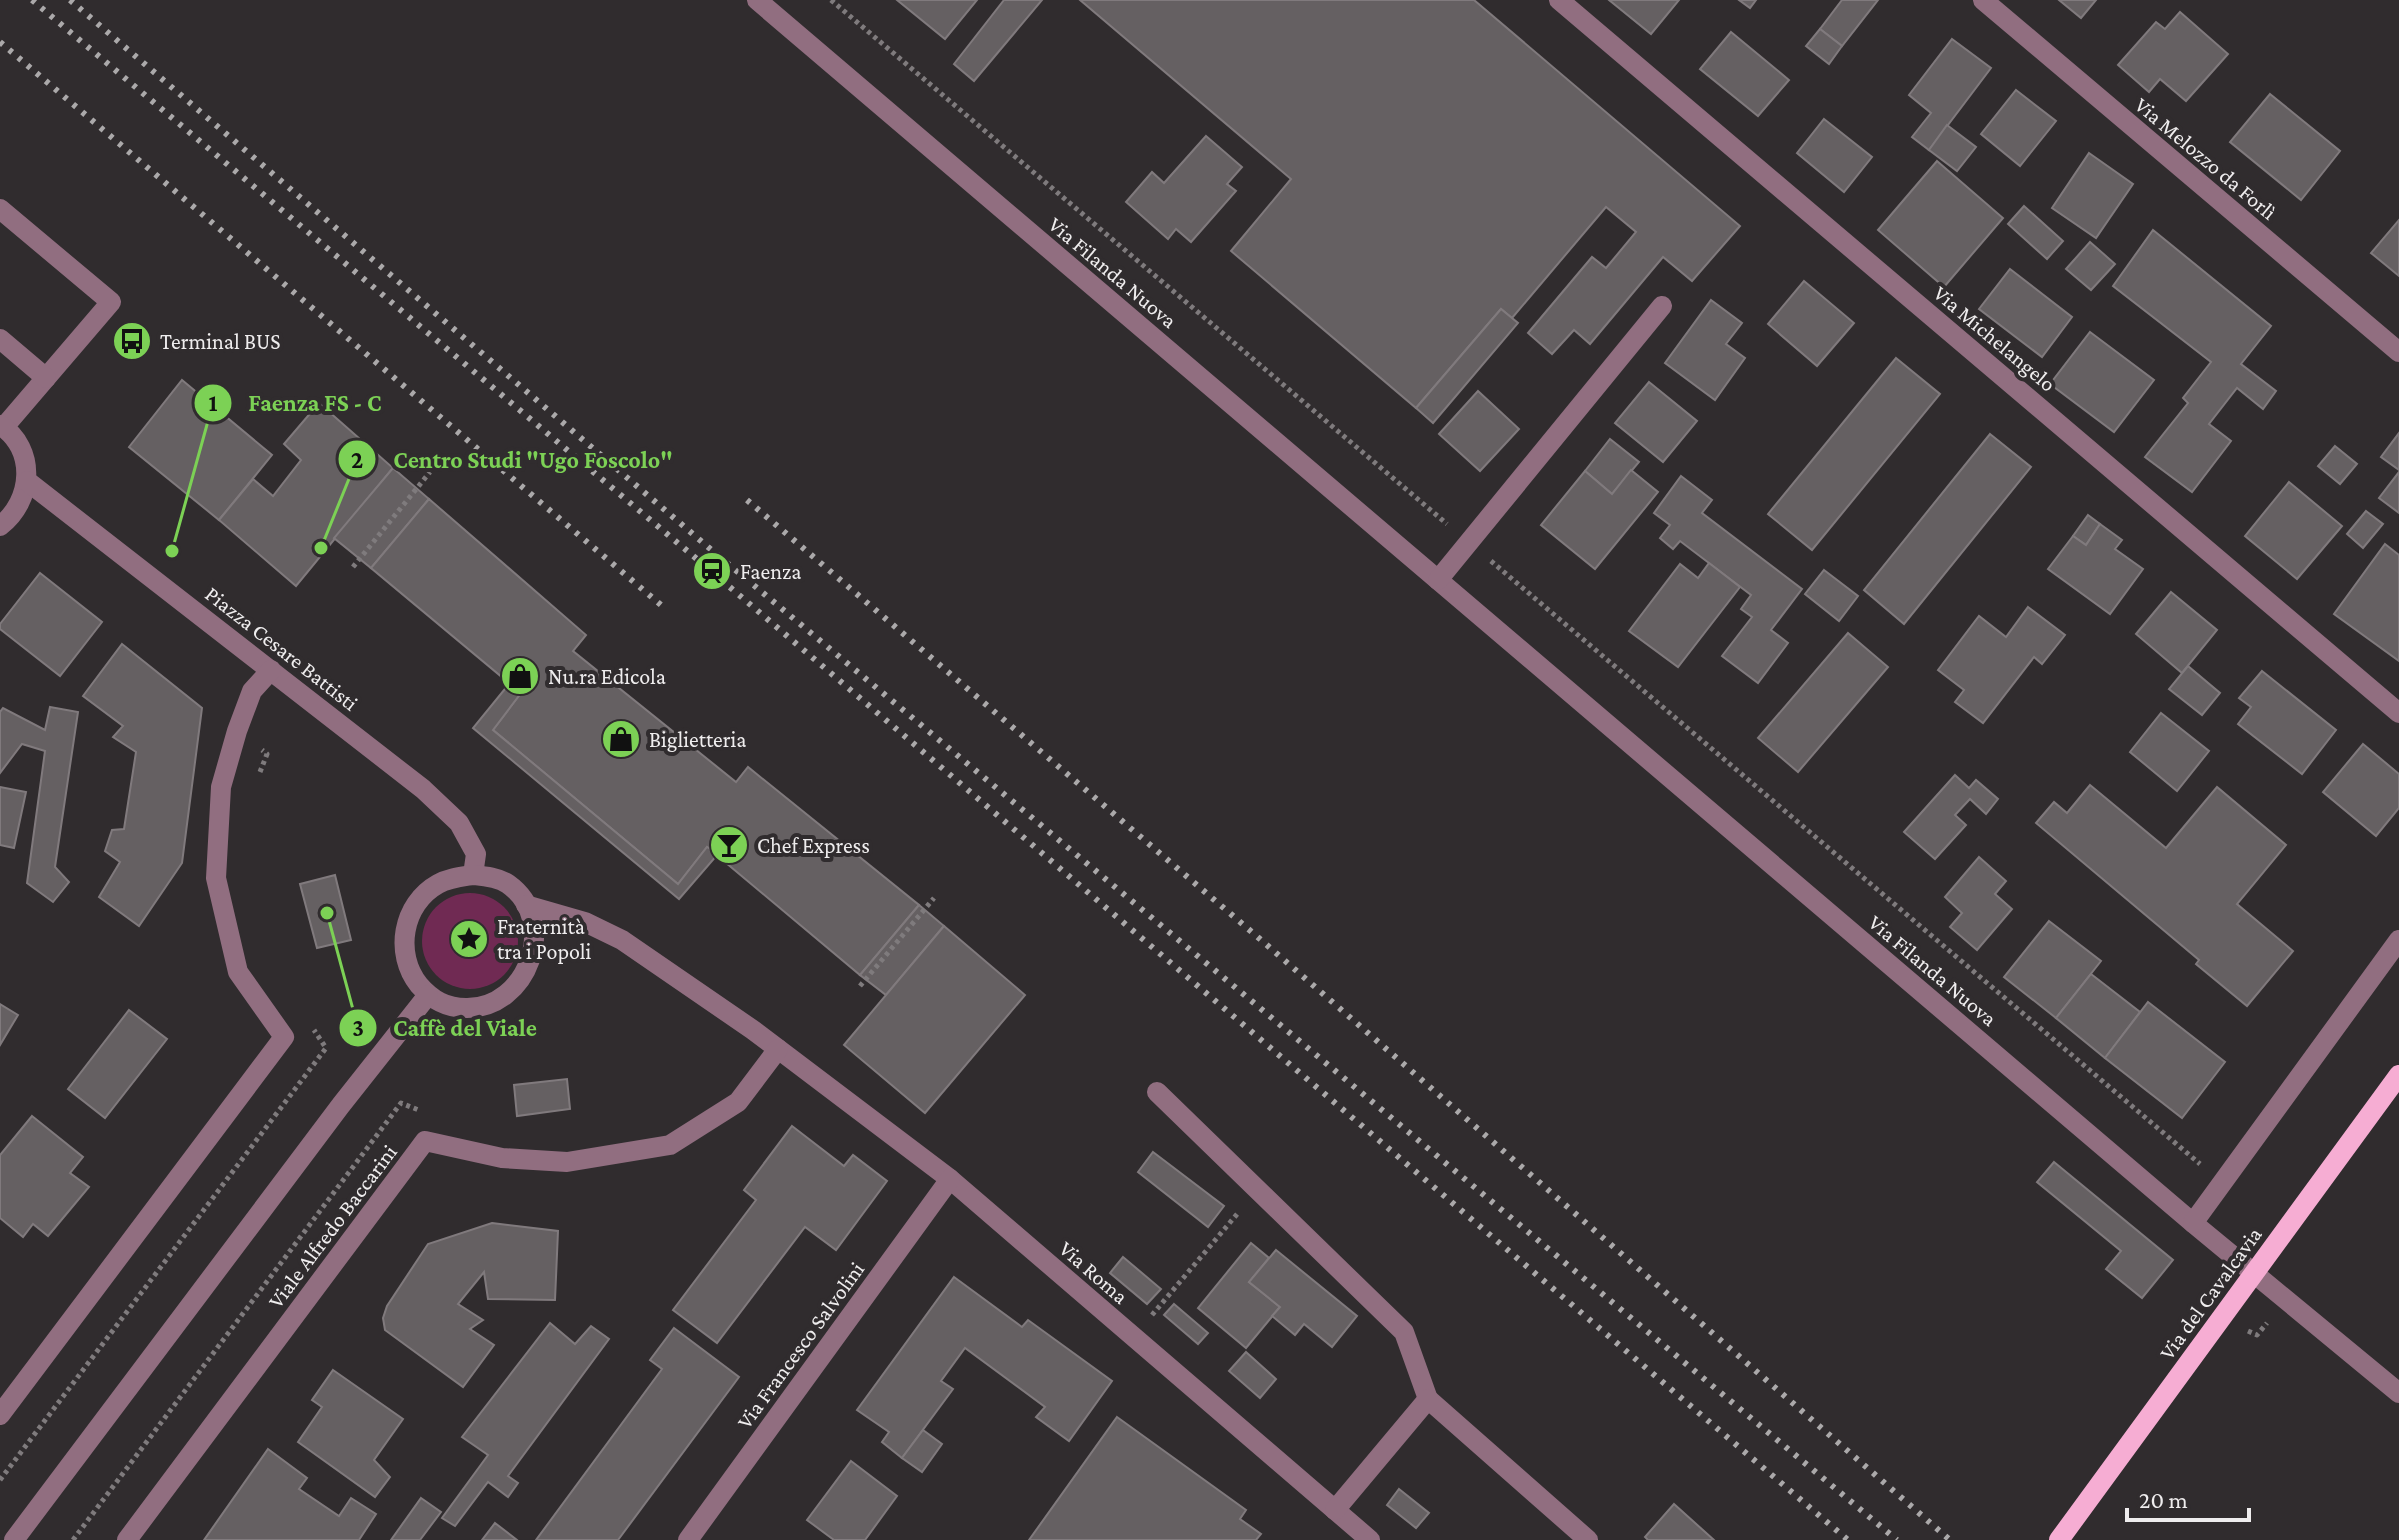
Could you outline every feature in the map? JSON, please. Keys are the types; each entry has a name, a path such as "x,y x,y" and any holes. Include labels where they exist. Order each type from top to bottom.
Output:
{"main road":[{"name":"Via del Cavalcavia","path":"2059,1540 2399,1075"}],"street":[{"name":"Via Filanda Nuova","path":"757,0 2193,1223 2399,1393"},
{"name":"Via Michelangelo","path":"1559,0 2399,713"},
{"name":"Via Melozzo da Forlì","path":"1983,0 2399,352"},
{"path":"0,209 111,302 2,426 18,443 25,461 27,481 22,500 11,518 0,526"},
{"path":"1438,580 1662,306"},
{"path":"0,339 46,378"},
{"name":"Piazza Cesare Battisti","path":"27,481 423,789 459,823 476,854 473,875"},
{"path":"0,1415 284,1037 238,972 216,878 221,787 252,691 271,670"},
{"path":"473,875 494,878 506,883 526,905 531,918 531,959 520,982 497,1002 479,1008 447,1006 428,995 413,978 404,951 404,937 410,915 422,896 436,885 452,878 473,875"},
{"path":"526,905 585,922 622,940 778,1049"},
{"path":"2193,1223 2399,940"},
{"path":"14,1540 341,1105 428,995"},
{"name":"Via Roma","path":"778,1049 950,1179 1335,1510 1363,1538"},
{"name":"Viale Alfredo Baccarini","path":"127,1540 425,1141 502,1158 567,1162 670,1145 738,1102 778,1049"},
{"path":"1157,1092 1404,1332 1428,1399 1588,1540"},
{"name":"Via Francesco Salvolini","path":"688,1540 950,1179"},
{"path":"1335,1510 1428,1399"}],"path":[{"path":"831,0 2222,1182"},
{"path":"353,567 430,472"},
{"path":"860,986 934,898"},
{"path":"73,1540 401,1103 426,1114"},
{"path":"1135,1338 1258,1190"}],"shaded area":[{"path":"470,893 488,897 504,907 514,923 518,941 514,959 504,975 488,985 470,989 452,985 436,975 426,959 422,941 426,923 436,907 452,897"}],"building":[{"path":"897,0 977,0 945,39"},
{"path":"1004,0 1042,0 974,81 954,64"},
{"path":"1080,0 1474,0 1740,226 1692,281 1663,257 1590,344 1574,330 1552,354 1528,333 1592,257 1606,268 1636,232 1606,207 1512,318 1501,309 1416,408 1231,251 1291,179"},
{"path":"1609,0 1679,0 1651,34"},
{"path":"1739,0 1756,0 1750,8"},
{"path":"1842,0 1878,0 1842,46 1820,29"},
{"path":"2059,0 2096,0 2081,18"},
{"path":"2180,12 2228,54 2186,101 2160,79 2149,92 2118,65 2156,22 2165,29"},
{"path":"1820,29 1842,46 1829,64 1806,46"},
{"path":"1731,32 1789,80 1758,116 1700,69"},
{"path":"1952,39 1991,68 1929,150 1912,137 1931,113 1909,95"},
{"path":"2016,90 2056,121 2020,166 1981,134"},
{"path":"2270,94 2340,151 2301,200 2230,142"},
{"path":"1824,119 1872,157 1844,192 1797,153"},
{"path":"1947,125 1976,147 1957,171 1929,150"},
{"path":"1206,136 1242,167 1227,184 1236,191 1191,242 1176,229 1168,239 1126,202 1152,172 1164,183"},
{"path":"2089,153 2133,184 2096,238 2052,208"},
{"path":"1937,161 2003,218 1944,287 1878,230"},
{"path":"2024,206 2063,241 2047,259 2008,224"},
{"path":"2399,220 2399,276 2371,253"},
{"path":"2153,230 2271,326 2241,364 2276,391 2263,409 2237,388 2209,424 2231,441 2192,492 2145,457 2188,403 2183,398 2211,362 2113,286"},
{"path":"2090,242 2115,264 2091,290 2066,269"},
{"path":"2010,269 2072,317 2042,357 1979,309"},
{"path":"1804,281 1854,323 1817,366 1768,324"},
{"path":"1711,300 1742,323 1726,344 1745,358 1715,400 1665,363"},
{"path":"1501,309 1518,323 1433,423 1416,408"},
{"path":"2090,332 2154,380 2114,432 2050,384"},
{"path":"1896,358 1940,394 1812,550 1768,514"},
{"path":"182,380 272,455 219,520 129,447"},
{"path":"1649,382 1697,421 1663,462 1615,423"},
{"path":"1478,391 1519,429 1480,471 1439,434"},
{"path":"319,403 393,468 296,586 219,520 253,479 273,496 301,460 284,444"},
{"path":"2399,433 2399,470 2381,457"},
{"path":"1990,434 2031,467 1904,624 1864,590"},
{"path":"1610,439 1639,462 1612,494 1585,471"},
{"path":"2335,446 2357,464 2340,484 2318,466"},
{"path":"393,468 429,499 371,568 334,538"},
{"path":"1631,470 1658,492 1595,569 1541,525 1585,471 1612,494"},
{"path":"2399,472 2399,513 2379,498"},
{"path":"1681,476 1712,500 1702,513 1802,589 1771,630 1788,643 1758,683 1722,656 1752,617 1741,609 1751,595 1680,541 1673,549 1660,538 1670,525 1654,513"},
{"path":"2289,482 2342,526 2297,579 2245,536"},
{"path":"429,499 586,635 573,651 736,782 748,767 919,905 860,975 707,847 678,884 493,730 521,693 371,568"},
{"path":"2366,511 2383,524 2363,548 2347,534"},
{"path":"2088,515 2100,524 2086,545 2073,536"},
{"path":"2100,524 2122,540 2115,549 2143,569 2110,614 2048,569 2073,536 2086,545"},
{"path":"2385,544 2399,555 2399,661 2334,614"},
{"path":"1709,563 1740,587 1678,667 1629,631 1680,564 1698,578"},
{"path":"1824,570 1858,596 1839,621 1805,594"},
{"path":"40,573 102,622 60,676 0,629 0,624"},
{"path":"2171,592 2217,630 2182,673 2136,634"},
{"path":"2028,607 2065,635 2042,664 2034,657 1983,723 1955,702 1964,690 1938,670 1979,616 2006,637"},
{"path":"1848,633 1888,667 1798,772 1758,738"},
{"path":"122,644 202,708 182,863 139,926 99,897 120,862 105,851 112,830 124,829 136,752 113,737 123,726 83,696"},
{"path":"2188,666 2220,693 2202,715 2169,689"},
{"path":"2262,671 2336,730 2302,774 2238,724 2251,707 2239,698"},
{"path":"509,684 521,693 493,730 678,884 707,847 718,854 679,899 473,728"},
{"path":"50,707 78,712 55,867 69,882 53,902 27,883 45,751 22,744 0,773 0,712 3,708 45,730"},
{"path":"2161,713 2209,751 2177,791 2130,752"},
{"path":"2363,744 2399,774 2399,808 2376,836 2323,792"},
{"path":"1955,775 1969,788 1976,780 1998,799 1986,814 1970,799 1955,815 1966,825 1935,859 1904,832"},
{"path":"2090,785 2166,848 2217,787 2286,845 2237,904 2293,951 2247,1006 2196,964 2199,960 2036,823 2054,802 2067,813"},
{"path":"0,787 26,792 14,848 0,845"},
{"path":"1979,857 2006,881 1995,894 2012,909 1977,950 1950,927 1962,913 1945,897"},
{"path":"335,875 351,940 317,948 300,884"},
{"path":"919,905 944,926 886,995 860,975"},
{"path":"2049,921 2101,961 2056,1018 2004,977"},
{"path":"944,926 1025,995 925,1113 844,1045"},
{"path":"2091,974 2140,1012 2105,1058 2056,1018"},
{"path":"2148,1002 2225,1062 2182,1118 2105,1058"},
{"path":"0,1004 18,1015 0,1045"},
{"path":"129,1010 167,1039 105,1118 68,1089"},
{"path":"567,1079 570,1109 517,1116 514,1085"},
{"path":"32,1116 83,1157 70,1173 89,1187 48,1236 33,1224 23,1237 0,1218 0,1155"},
{"path":"792,1126 844,1166 853,1155 887,1181 836,1250 805,1227 717,1343 673,1310 756,1200 744,1190"},
{"path":"1153,1152 1224,1206 1208,1227 1138,1172"},
{"path":"2054,1162 2173,1260 2142,1298 2106,1269 2121,1251 2037,1182"},
{"path":"492,1223 558,1231 555,1300 488,1299 484,1272 458,1304 483,1320 470,1329 494,1345 463,1387 385,1330 383,1318 387,1306 428,1244"},
{"path":"1251,1243 1269,1258 1249,1282 1280,1307 1246,1348 1198,1308"},
{"path":"1276,1250 1357,1316 1332,1347 1304,1324 1295,1335 1272,1316 1280,1307 1249,1282"},
{"path":"1123,1257 1161,1289 1147,1304 1110,1273"},
{"path":"954,1277 1022,1327 1028,1320 1112,1381 1069,1441 1036,1417 1045,1407 965,1348 941,1381 953,1389 902,1458 882,1442 889,1432 857,1410"},
{"path":"1174,1304 1208,1333 1198,1344 1164,1315"},
{"path":"550,1323 575,1344 591,1326 609,1339 508,1476 518,1483 508,1497 488,1482 455,1526 442,1518 488,1455 462,1437"},
{"path":"674,1328 739,1377 618,1540 536,1540 662,1369 650,1360"},
{"path":"1246,1352 1276,1379 1260,1398 1229,1371"},
{"path":"333,1370 403,1419 374,1460 390,1477 375,1497 298,1442 322,1407 312,1400"},
{"path":"1117,1417 1246,1510 1240,1519 1261,1534 1256,1540 1029,1540"},
{"path":"923,1430 942,1444 922,1472 902,1458"},
{"path":"268,1449 307,1478 299,1489 339,1516 351,1498 376,1514 359,1540 204,1540"},
{"path":"851,1461 897,1496 865,1540 834,1540 807,1520"},
{"path":"1399,1489 1429,1513 1416,1528 1387,1505"},
{"path":"421,1498 441,1512 420,1540 391,1540"},
{"path":"1674,1504 1714,1540 1648,1540 1645,1537"},
{"path":"495,1523 517,1540 482,1540"}],"railway":[{"path":"32,0 698,560 1848,1540"},
{"path":"70,0 708,547 1897,1540"},
{"path":"0,42 661,605"},
{"path":"747,500 1260,939 1950,1540"}],"place":[{"name":"Terminal BUS","path":"132,341"},
{"name":"Centro Studi \"Ugo Foscolo\"","path":"321,548"},
{"name":"Faenza FS - C","path":"172,551"},
{"name":"Faenza","path":"712,571"},
{"name":"Nu.ra Edicola","path":"520,676"},
{"name":"Biglietteria","path":"621,739"},
{"name":"Chef Express","path":"729,845"},
{"name":"Caffè del Viale","path":"327,913"},
{"name":"Fraternità tra i Popoli","path":"469,939"}]}
